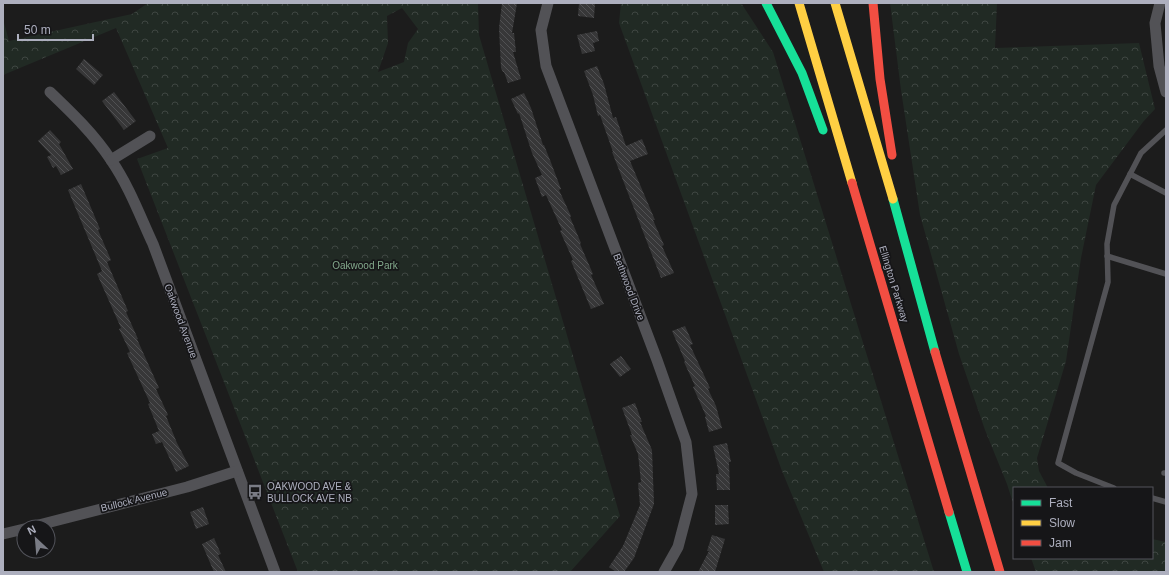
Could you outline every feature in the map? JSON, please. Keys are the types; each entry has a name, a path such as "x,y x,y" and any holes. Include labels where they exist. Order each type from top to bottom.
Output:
{"highway":[{"path":"766,3 802,73 825,136"},
{"name":"Ellington Parkway","path":"799,3 967,572"},
{"name":"Ellington Parkway","path":"835,3 908,250 942,381 1000,572"},
{"path":"873,3 874,26 886,122 908,250"},
{"path":"846,195 913,387"}],"street":[{"name":"Bethwood Drive","path":"548,3 541,30 546,66 657,360 686,442 692,494 678,547 664,572"},
{"path":"1160,3 1155,23 1159,66 1166,92"},
{"name":"Oakwood Avenue","path":"50,92 80,120 111,160 130,194 153,244 274,572"},
{"path":"111,160 150,136"},
{"name":"Bullock Avenue","path":"56,521 187,487 237,472"},
{"path":"3,534 16,531"}],"lane":[{"path":"1111,487 1076,473 1058,462 1108,282 1106,244 1114,204 1141,153 1166,130"},
{"path":"1130,174 1166,193"},
{"path":"1107,256 1166,274"},
{"path":"1153,498 1166,502"}],"green space":[{"name":"Oakwood Park","path":"148,3 478,3 479,35 620,516 570,572 298,572 137,159 168,148 116,28 3,75 3,19 9,41 132,14","holes":["402,8 418,29 408,43 404,62 378,72 388,43 387,16"]},
{"path":"621,3 741,3 773,52 934,572 824,572 782,471 619,23"},
{"path":"890,3 997,3 995,48 1139,43 1155,109 1143,122 1096,185 1081,258 1066,361 1037,458 1039,471 1047,487 1013,487 1013,503 985,430 959,354 920,215 901,90"},
{"path":"1153,539 1166,542 1166,572 1036,572 1031,559 1153,559"}],"building":[{"path":"502,3 517,3 512,33 514,33 516,52 513,52 521,79 508,83 501,68 499,28"},
{"path":"579,3 595,3 594,18 578,16"},
{"path":"597,31 599,41 593,43 595,51 582,54 577,35"},
{"path":"84,59 103,75 94,85 76,69"},
{"path":"597,66 604,84 613,118 616,117 626,146 642,139 648,154 630,161 655,220 653,220 664,245 662,246 674,273 661,278 612,152 600,115 598,116 593,95 584,71"},
{"path":"114,92 136,121 124,130 102,101"},
{"path":"524,93 561,189 559,190 571,216 570,217 581,243 580,244 593,274 591,275 604,304 591,309 571,261 573,260 560,231 562,230 546,195 542,197 535,178 542,175 532,153 519,113 518,114 511,99"},
{"path":"50,130 61,142 59,144 73,169 61,175 56,166 53,168 47,157 51,155 38,141"},
{"path":"81,184 111,260 107,262 128,311 126,312 159,388 156,389 168,415 166,416 177,443 189,466 176,472 162,442 156,444 152,434 159,431 148,404 150,403 127,353 130,352 119,329 121,328 97,274 102,271 68,190"},
{"path":"685,326 693,344 690,345 710,388 708,389 716,406 722,428 709,432 706,416 693,387 695,386 672,331"},
{"path":"621,356 631,369 620,377 610,364"},
{"path":"635,403 642,422 640,422 652,450 654,504 634,558 624,572 616,572 609,567 623,546 640,505 638,483 641,482 638,454 630,435 632,435 622,408"},
{"path":"727,443 731,462 729,462 730,490 717,490 716,474 719,474 713,446"},
{"path":"715,505 728,505 729,524 715,525"},
{"path":"203,507 209,524 196,529 190,512"},
{"path":"712,535 725,539 715,572 698,572 709,551 707,551"},
{"path":"214,538 221,554 218,555 226,572 214,572 202,544"}],"traffic: fast":[{"path":"766,3 802,73 823,130"},
{"path":"893,199 935,352"},
{"path":"949,512 967,572"}],"traffic: slow":[{"path":"799,3 852,183"},
{"path":"835,3 893,199"}],"traffic: jam":[{"path":"873,3 880,79 892,155"},
{"path":"852,183 949,512"},
{"path":"935,352 1000,572"}],"place":[{"name":"OAKWOOD AVE & BULLOCK AVE NB","path":"255,492"}]}
